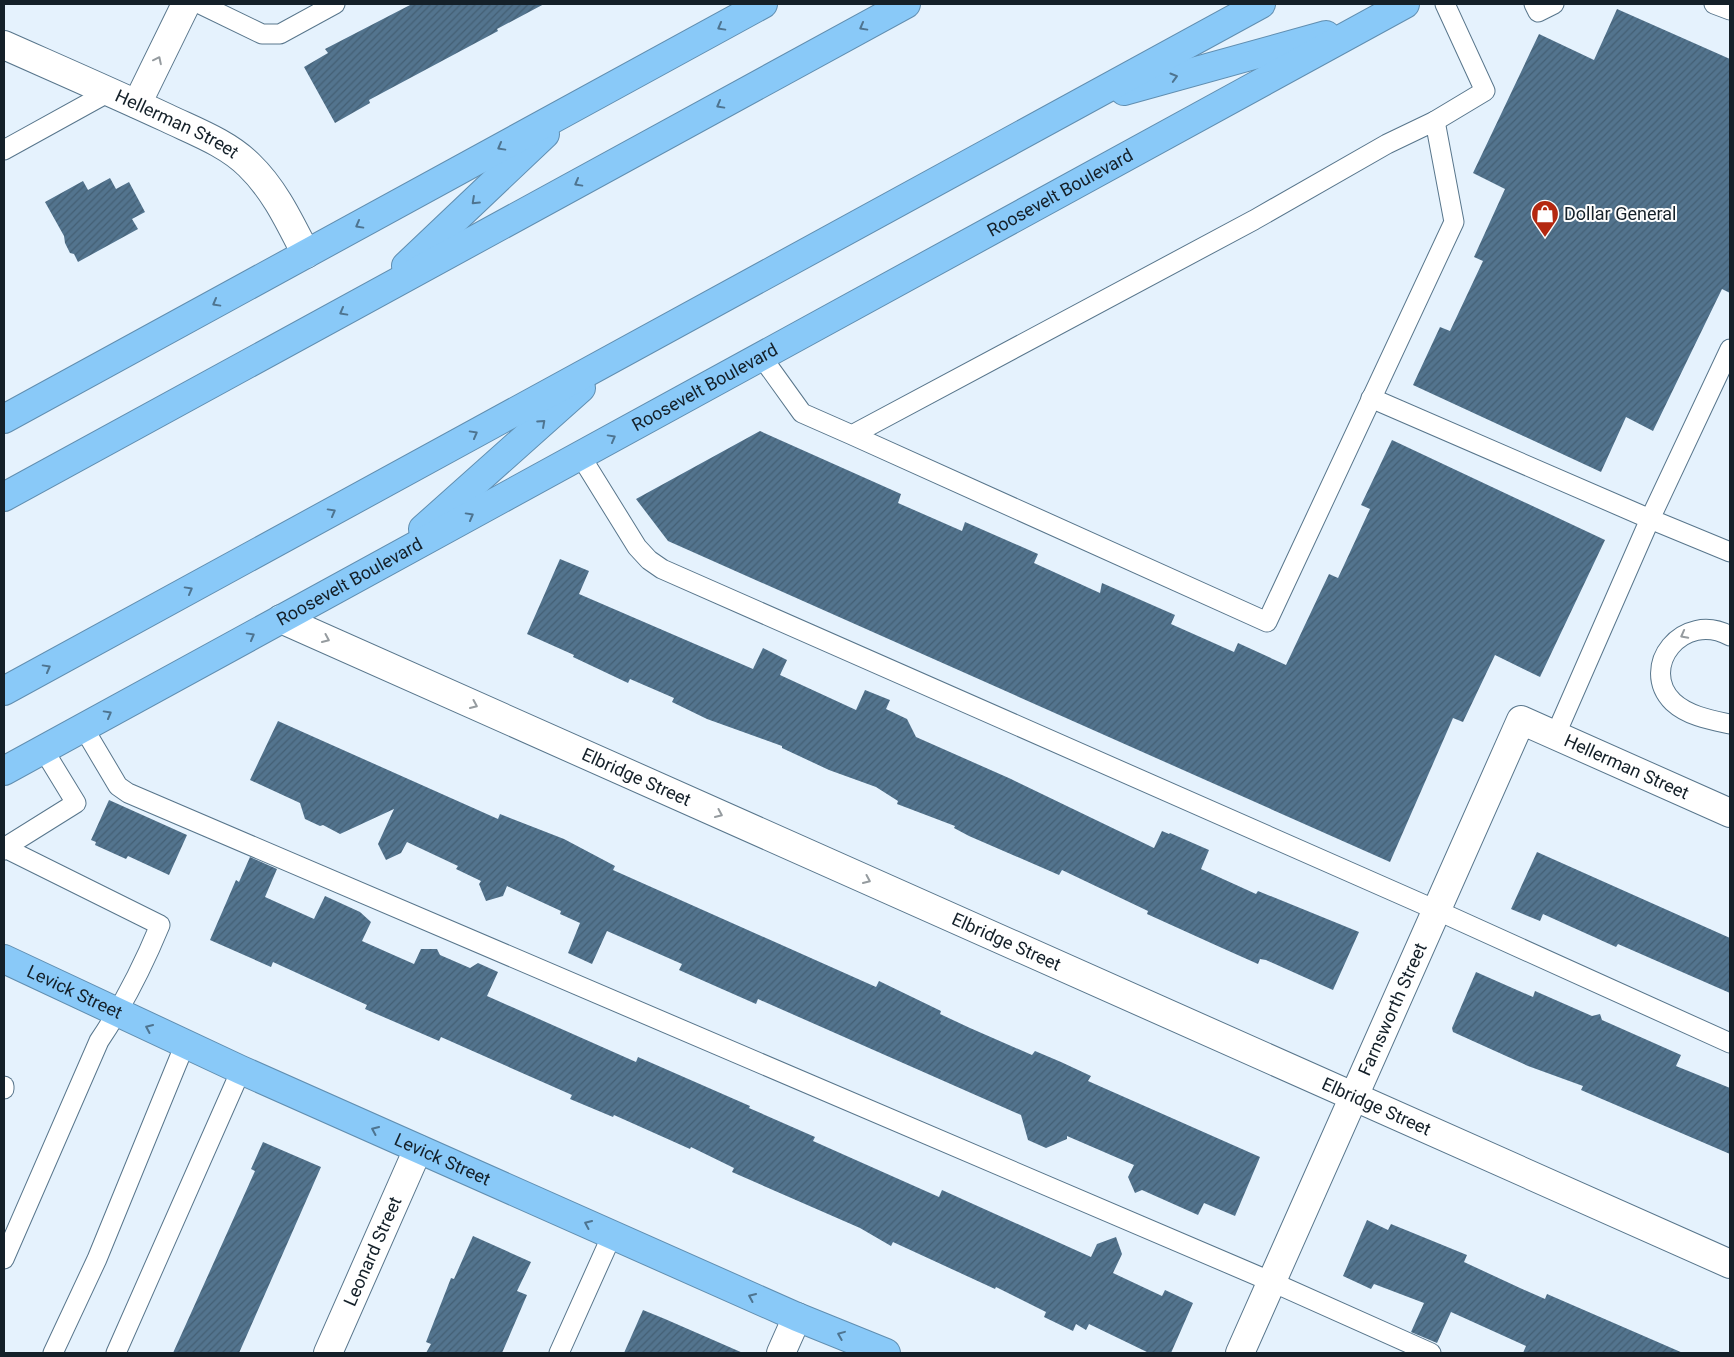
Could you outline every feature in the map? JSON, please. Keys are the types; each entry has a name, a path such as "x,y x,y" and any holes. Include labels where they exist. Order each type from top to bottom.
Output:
{"highway":[{"path":"4,419 764,4"},
{"path":"4,497 906,4"},
{"path":"4,691 1261,4"},
{"name":"Roosevelt Boulevard","path":"4,771 1405,4"},
{"path":"1077,104 1372,22"},
{"path":"378,292 574,108"},
{"path":"389,560 616,356"},
{"name":"Levick Street","path":"4,959 39,974 117,1014 241,1070 797,1317 886,1353"}],"street":[{"path":"136,104 186,4"},
{"name":"Hellerman Street","path":"4,45 208,138 248,164 276,198 306,254"},
{"name":"Elbridge Street","path":"281,619 1730,1264"},
{"name":"Hellerman Street","path":"1521,720 1730,813"},
{"name":"Farnsworth Street","path":"1240,1353 1521,720"},
{"name":"Leonard Street","path":"328,1353 418,1149"},
{"path":"781,1353 797,1317"}],"lane":[{"path":"200,4 262,34 280,34 335,4"},
{"path":"852,435 1254,220 1387,144 1435,121 1485,91 1445,4"},
{"path":"1534,4 1538,12 1554,4"},
{"path":"1714,4 1730,10"},
{"path":"4,150 109,92"},
{"path":"761,356 802,413 1267,622 1454,222 1435,121"},
{"path":"1555,736 1650,520 1730,349"},
{"path":"1372,398 1650,520 1730,552"},
{"path":"580,456 637,547 649,560 662,569 1436,910 1730,1043"},
{"path":"1730,636 1714,629 1700,629 1687,633 1676,640 1667,651 1662,664 1662,678 1666,691 1674,702 1696,716 1730,724"},
{"path":"83,727 118,786 128,793 1272,1282 1431,1353"},
{"path":"4,849 76,802 43,749"},
{"path":"4,849 160,925 140,974 99,1041 10,1227 4,1260"},
{"path":"53,1353 97,1259 185,1044"},
{"path":"116,1353 241,1070"},
{"path":"559,1353 612,1235"}],"building":[{"path":"412,4 544,4 497,29 498,31 369,100 370,103 335,123 304,67 328,53 325,49"},
{"path":"1617,9 1730,59 1730,293 1722,289 1653,431 1626,417 1601,472 1413,385 1440,327 1450,331 1483,261 1474,257 1505,189 1473,173 1539,34 1594,60"},
{"path":"110,178 116,189 129,182 145,212 132,219 138,229 78,262 74,254 70,253 64,236 45,202 83,181 88,190"},
{"path":"760,431 901,494 898,503 962,531 965,522 1038,554 1034,563 1100,593 1102,583 1175,615 1171,624 1234,652 1238,643 1286,665 1329,574 1338,578 1370,509 1361,505 1392,440 1605,540 1540,677 1495,655 1463,722 1453,718 1390,862 668,541 636,499"},
{"path":"560,559 589,571 579,594 753,669 763,648 787,660 780,675 856,710 865,690 890,700 886,709 907,719 916,737 1011,779 1154,848 1162,831 1209,850 1201,869 1256,894 1258,891 1359,932 1333,990 1266,960 1260,959 1258,964 1147,914 1148,911 1062,870 1059,875 969,836 954,828 955,826 897,804 898,801 876,787 829,770 782,748 782,746 707,719 672,702 674,698 630,679 628,683 573,657 574,655 527,634"},
{"path":"278,721 498,819 500,814 564,839 615,866 613,870 876,987 879,981 941,1011 940,1014 970,1028 1032,1055 1035,1051 1061,1062 1091,1076 1088,1081 1260,1157 1235,1216 1204,1203 1198,1215 1142,1190 1135,1193 1128,1177 1134,1165 1067,1136 1067,1139 1046,1148 1028,1140 1021,1115 758,999 756,1004 679,970 682,964 607,931 592,964 568,953 580,923 560,914 561,911 507,886 503,896 486,901 479,884 481,881 456,869 458,866 407,842 401,853 386,860 378,844 394,809 340,834 323,825 320,826 305,819 300,803 250,780"},
{"path":"109,800 187,835 169,875 128,856 126,859 95,845 96,842 91,840"},
{"path":"1537,852 1730,938 1730,993 1618,944 1616,947 1543,914 1540,921 1511,909"},
{"path":"250,857 277,869 265,897 314,919 325,896 360,912 371,922 362,941 414,964 421,949 437,949 440,955 470,968 478,963 498,972 487,996 636,1062 638,1057 750,1106 749,1108 815,1137 813,1141 939,1197 942,1190 1091,1257 1097,1244 1116,1237 1122,1254 1113,1273 1162,1296 1165,1290 1193,1303 1171,1353 1149,1353 1089,1324 1086,1330 1076,1324 1073,1331 1044,1317 1046,1312 996,1287 995,1289 893,1242 891,1246 860,1228 732,1172 734,1168 691,1147 690,1149 614,1115 613,1117 570,1099 572,1095 441,1037 439,1041 365,1009 367,1005 273,962 271,967 210,940 236,880 239,882"},
{"path":"1476,972 1533,997 1535,991 1592,1016 1600,1014 1602,1020 1681,1055 1676,1066 1730,1088 1730,1154 1581,1090 1583,1086 1528,1066 1453,1032 1452,1028"},
{"path":"263,1142 321,1167 239,1353 173,1353 255,1171 251,1169"},
{"path":"1367,1220 1388,1230 1391,1224 1467,1255 1464,1262 1520,1288 1545,1299 1547,1294 1683,1353 1523,1353 1526,1346 1451,1312 1437,1343 1411,1332 1424,1303 1374,1284 1371,1289 1343,1276"},
{"path":"473,1236 531,1262 517,1291 527,1295 502,1353 426,1353 431,1344 426,1342 451,1278 454,1279"},
{"path":"643,1310 665,1319 743,1353 624,1353"}],"place":[{"name":"Dollar General","path":"1545,238"}]}
